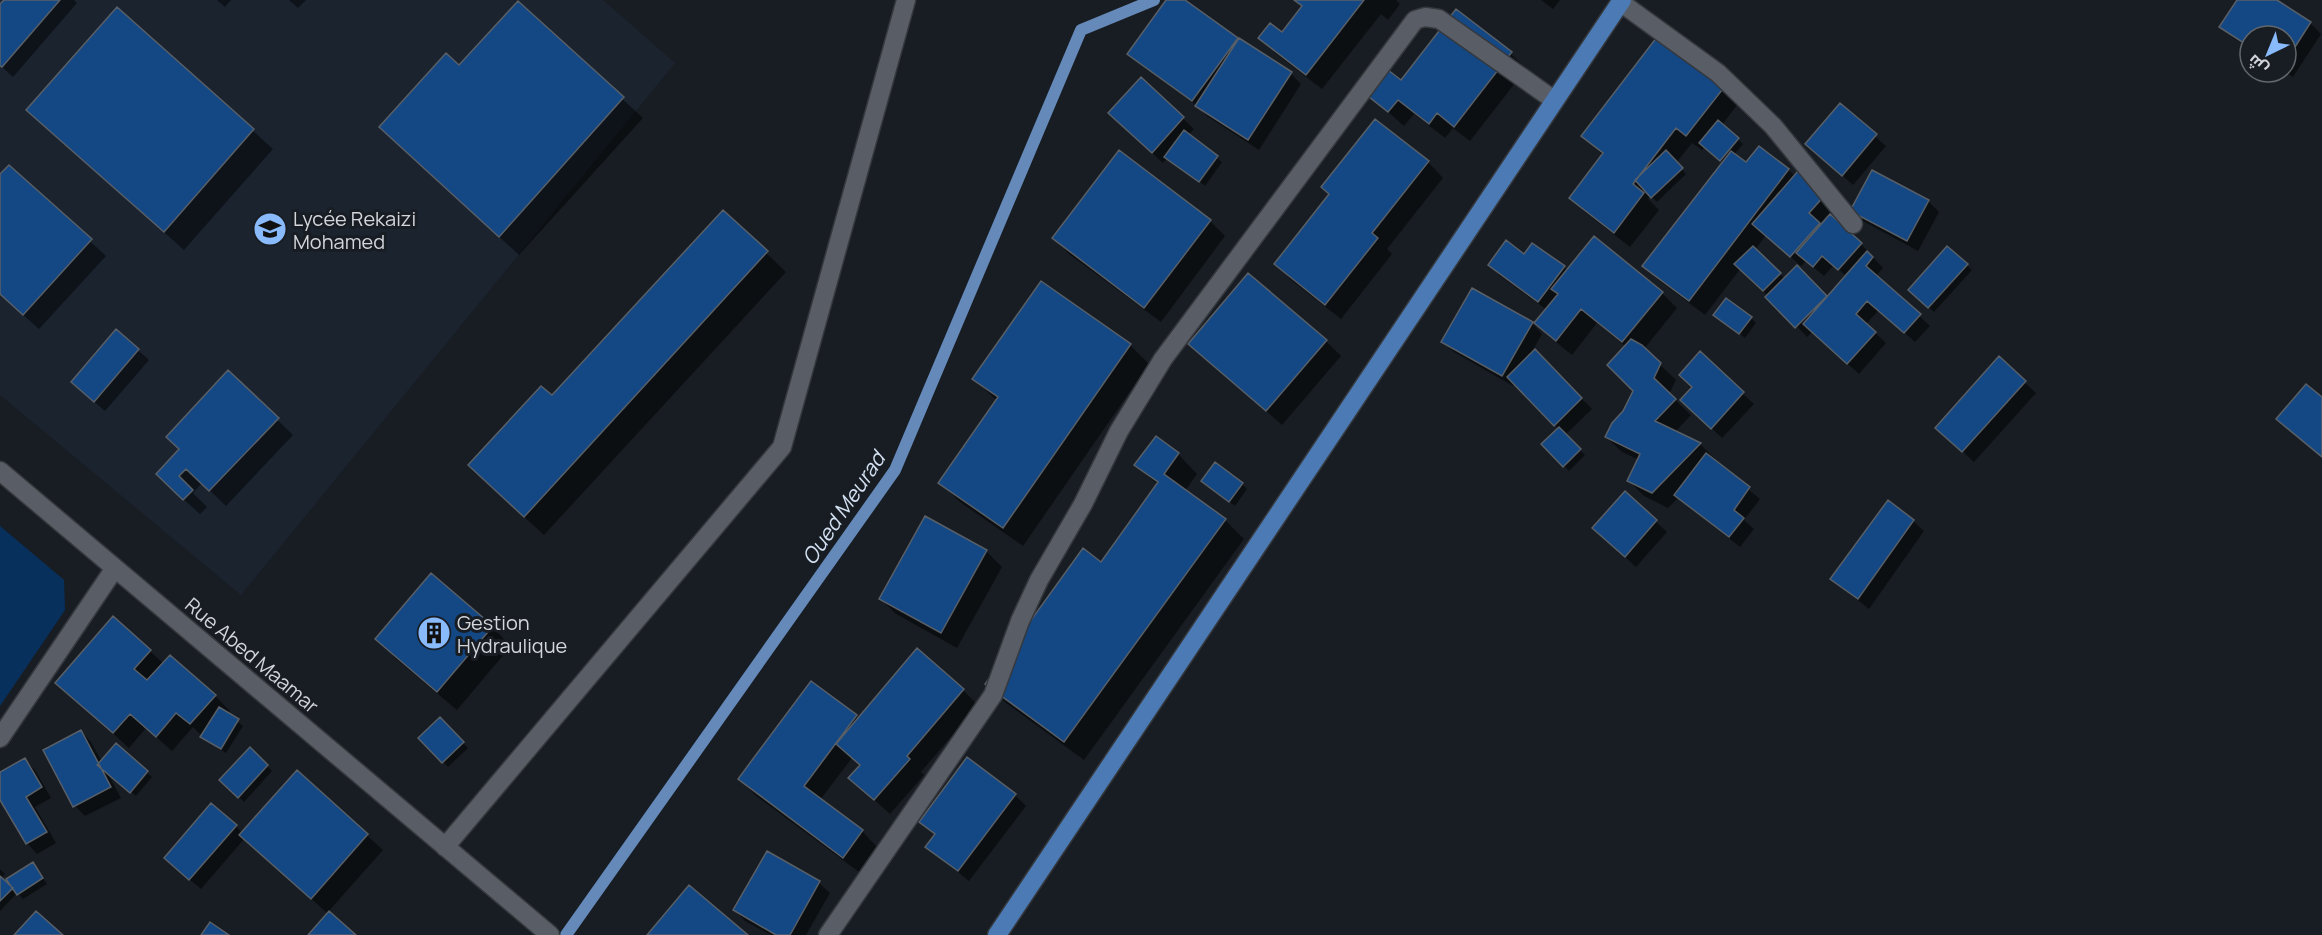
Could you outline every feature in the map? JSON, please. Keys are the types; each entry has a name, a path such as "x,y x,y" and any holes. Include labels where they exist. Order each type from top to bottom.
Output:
{"main road":[{"path":"997,935 1621,1"}],"street":[{"path":"445,847 782,447 906,0"},
{"path":"1621,1 1718,73 1773,126 1852,224"},
{"path":"828,935 993,695 1020,621 1039,580 1083,504 1119,431 1163,359 1415,20 1425,17 1438,20 1554,100"},
{"name":"Rue Abed Maamar","path":"0,471 549,935"},
{"path":"0,738 115,567"}],"shaded area":[{"name":"Lycée Rekaizi Mohamed","path":"0,0 603,0 675,63 241,595 0,395"},
{"path":"0,526 64,580 65,610 0,706"}],"building":[{"path":"4,0 60,0 2,67 0,66 0,4"},
{"path":"1166,0 1185,0 1238,38 1192,101 1127,54"},
{"path":"1294,0 1364,0 1306,75 1258,38 1270,23 1282,32 1302,6"},
{"path":"2237,0 2277,0 2311,22 2298,42 2298,24 2238,24 2238,39 2219,27"},
{"path":"518,1 624,97 499,237 379,127 446,53 459,65"},
{"path":"117,7 254,129 164,232 26,110"},
{"path":"1456,9 1512,52 1454,127 1437,113 1429,124 1398,100 1388,112 1368,96 1388,70 1401,80"},
{"path":"1660,33 1726,85 1686,136 1676,128 1633,184 1644,193 1614,233 1569,198 1603,153 1581,136"},
{"path":"1239,38 1292,72 1248,140 1195,106"},
{"path":"1141,77 1184,117 1152,153 1108,113"},
{"path":"1840,103 1877,134 1842,176 1805,144"},
{"path":"1375,119 1429,161 1372,233 1378,238 1325,305 1274,264 1329,194 1321,187"},
{"path":"1718,120 1739,138 1720,161 1699,143"},
{"path":"1184,130 1218,156 1199,182 1164,157"},
{"path":"1759,146 1789,169 1689,301 1642,266 1731,151 1746,162"},
{"path":"1119,150 1211,220 1144,308 1052,238"},
{"path":"1666,150 1683,168 1651,198 1635,180"},
{"path":"9,165 92,239 23,315 0,294 0,174"},
{"path":"1872,170 1929,200 1907,241 1850,211"},
{"path":"1798,171 1825,195 1809,213 1820,223 1790,257 1752,224"},
{"path":"723,210 768,251 524,517 468,465 541,386 552,395"},
{"path":"1830,214 1862,243 1838,270 1822,256 1813,267 1796,253"},
{"path":"1594,236 1663,292 1622,342 1581,309 1556,341 1534,323 1558,294 1551,289"},
{"path":"1506,240 1524,254 1532,243 1565,266 1538,302 1488,265"},
{"path":"1753,246 1781,273 1763,291 1734,264"},
{"path":"1947,246 1968,264 1928,308 1908,290"},
{"path":"1867,251 1873,257 1866,266 1921,314 1904,333 1867,301 1856,314 1876,332 1847,364 1803,324"},
{"path":"1797,265 1827,296 1795,328 1765,297"},
{"path":"1248,273 1327,340 1266,411 1188,344"},
{"path":"1041,281 1131,344 1003,528 938,483 998,397 972,379"},
{"path":"1472,288 1533,322 1502,376 1441,342"},
{"path":"1726,298 1752,317 1739,334 1713,315"},
{"path":"116,329 139,349 94,402 71,382"},
{"path":"1631,339 1642,345 1661,363 1654,378 1676,399 1655,421 1701,443 1652,493 1627,481 1640,454 1605,437 1612,423 1623,411 1633,391 1607,365"},
{"path":"1535,349 1582,398 1554,426 1507,377"},
{"path":"1700,351 1744,392 1711,429 1680,400 1692,387 1679,375"},
{"path":"1999,356 2026,381 1962,452 1935,428"},
{"path":"228,370 279,418 209,491 186,469 179,476 193,490 183,500 156,474 179,449 166,437"},
{"path":"2306,384 2322,397 2322,457 2276,419"},
{"path":"1559,427 1581,449 1563,467 1541,444"},
{"path":"1156,436 1179,453 1164,474 1226,519 1064,742 985,684 1083,548 1101,562 1158,482 1134,465"},
{"path":"1706,453 1750,487 1734,510 1744,518 1729,537 1674,495"},
{"path":"1215,462 1243,483 1229,502 1201,481"},
{"path":"1625,491 1657,520 1625,557 1592,528"},
{"path":"1888,500 1914,520 1858,599 1830,579"},
{"path":"925,516 987,550 941,633 879,599"},
{"name":"Gestion Hydraulique","path":"431,573 493,626 437,692 375,639"},
{"path":"113,616 151,650 134,669 147,680 170,655 216,695 190,724 176,713 156,737 130,714 113,733 55,683"},
{"path":"917,648 964,689 907,756 910,759 874,800 848,778 860,765 836,744"},
{"path":"811,681 857,715 804,786 863,830 843,858 738,779"},
{"path":"219,707 239,719 221,749 200,737"},
{"path":"440,717 464,742 442,763 418,738"},
{"path":"81,730 111,787 73,807 43,750"},
{"path":"116,743 148,771 130,793 97,765"},
{"path":"250,747 268,765 238,798 219,780"},
{"path":"967,757 1016,794 958,871 925,847 935,834 919,822"},
{"path":"25,758 42,787 26,797 47,832 26,844 0,800 0,772"},
{"path":"297,770 368,834 311,899 239,835"},
{"path":"211,803 237,825 189,880 164,858"},
{"path":"767,851 820,881 790,935 776,935 733,910"},
{"path":"33,862 43,878 17,895 6,879"},
{"path":"0,876 13,888 0,901"},
{"path":"689,885 748,935 647,935"},
{"path":"36,911 63,935 14,935"},
{"path":"329,911 356,935 308,935"},
{"path":"210,922 229,935 201,935"}],"waterway":[{"name":"Oued Meurad","path":"566,935 895,470 1081,30 1154,0"}],"place":[{"name":"Lycée Rekaizi Mohamed","path":"270,229"},
{"name":"Gestion Hydraulique","path":"434,633"}]}
